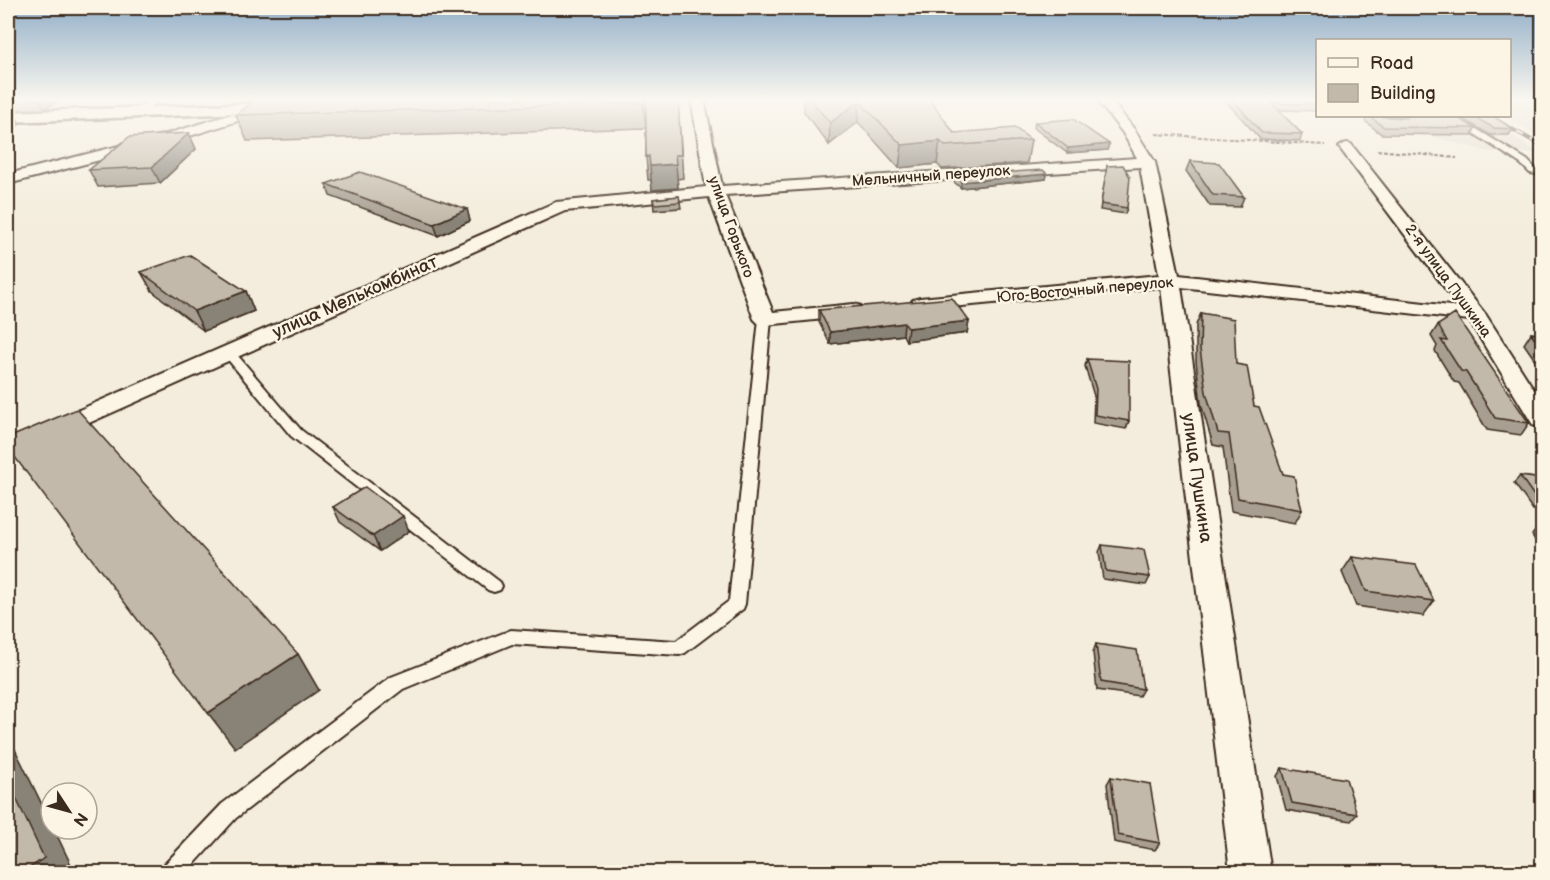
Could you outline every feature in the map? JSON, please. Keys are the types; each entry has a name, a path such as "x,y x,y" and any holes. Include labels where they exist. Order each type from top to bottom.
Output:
{"street":[{"path":"8,179 159,140"},
{"name":"улица Горького","path":"705,140 715,191 765,319"},
{"name":"улица Пушкина","path":"1135,140 1147,162 1170,280 1251,873"},
{"name":"2-я улица Пушкина","path":"1346,147 1476,315 1542,420"},
{"name":"Мельничный переулок","path":"715,191 1147,162"},
{"name":"улица Мелькомбинат","path":"8,451 562,206 715,191"},
{"name":"Юго-Восточный переулок","path":"896,307 1170,280 1476,315"},
{"path":"765,319 872,309"}],"lane":[{"path":"1489,140 1524,162 1533,171 1542,173"},
{"path":"173,873 229,811 397,683 511,637 679,648 737,604 765,319"},
{"path":"229,353 296,433 494,586"}],"path":[{"path":"1246,140 1457,158"}],"shaded area":[{"path":"1446,140 1519,140 1538,153 1490,152"}],"building":[{"path":"125,140 181,140 152,167 89,170"},
{"path":"646,140 680,140 681,155 675,155 676,164 650,166 649,156 646,157"},
{"path":"897,140 1030,140 945,146 940,141 902,145"},
{"path":"1058,140 1103,140 1109,144 1068,148"},
{"path":"1190,161 1219,163 1244,197 1213,195"},
{"path":"1123,165 1130,177 1127,208 1101,204 1107,166"},
{"path":"1043,170 1047,174 961,182 955,176"},
{"path":"360,172 467,209 434,224 326,184"},
{"path":"679,196 680,202 654,204 653,199"},
{"path":"190,255 246,291 194,311 141,272"},
{"path":"952,298 969,321 908,328 904,323 830,332 819,310"},
{"path":"1201,313 1234,319 1236,364 1247,366 1254,406 1259,407 1283,474 1294,476 1302,510 1238,498 1229,434 1218,433 1206,392 1200,349"},
{"path":"1455,314 1529,423 1495,418 1466,372 1461,371 1441,340 1447,341 1438,325"},
{"path":"1531,333 1542,335 1542,349"},
{"path":"1087,359 1129,361 1129,421 1095,415 1096,389"},
{"path":"77,409 298,654 208,713 8,448 8,438"},
{"path":"1520,476 1542,479 1542,503 1539,503"},
{"path":"365,487 403,516 373,536 333,507"},
{"path":"1102,545 1144,550 1150,577 1106,571"},
{"path":"1352,557 1416,565 1434,601 1366,591"},
{"path":"1096,644 1137,650 1143,689 1101,682"},
{"path":"1282,768 1346,779 1357,814 1292,803"},
{"path":"1111,777 1150,784 1160,843 1118,835"},
{"path":"8,781 44,858 22,873 8,873"}],"railway":[{"path":"1532,140 1542,146"}]}
